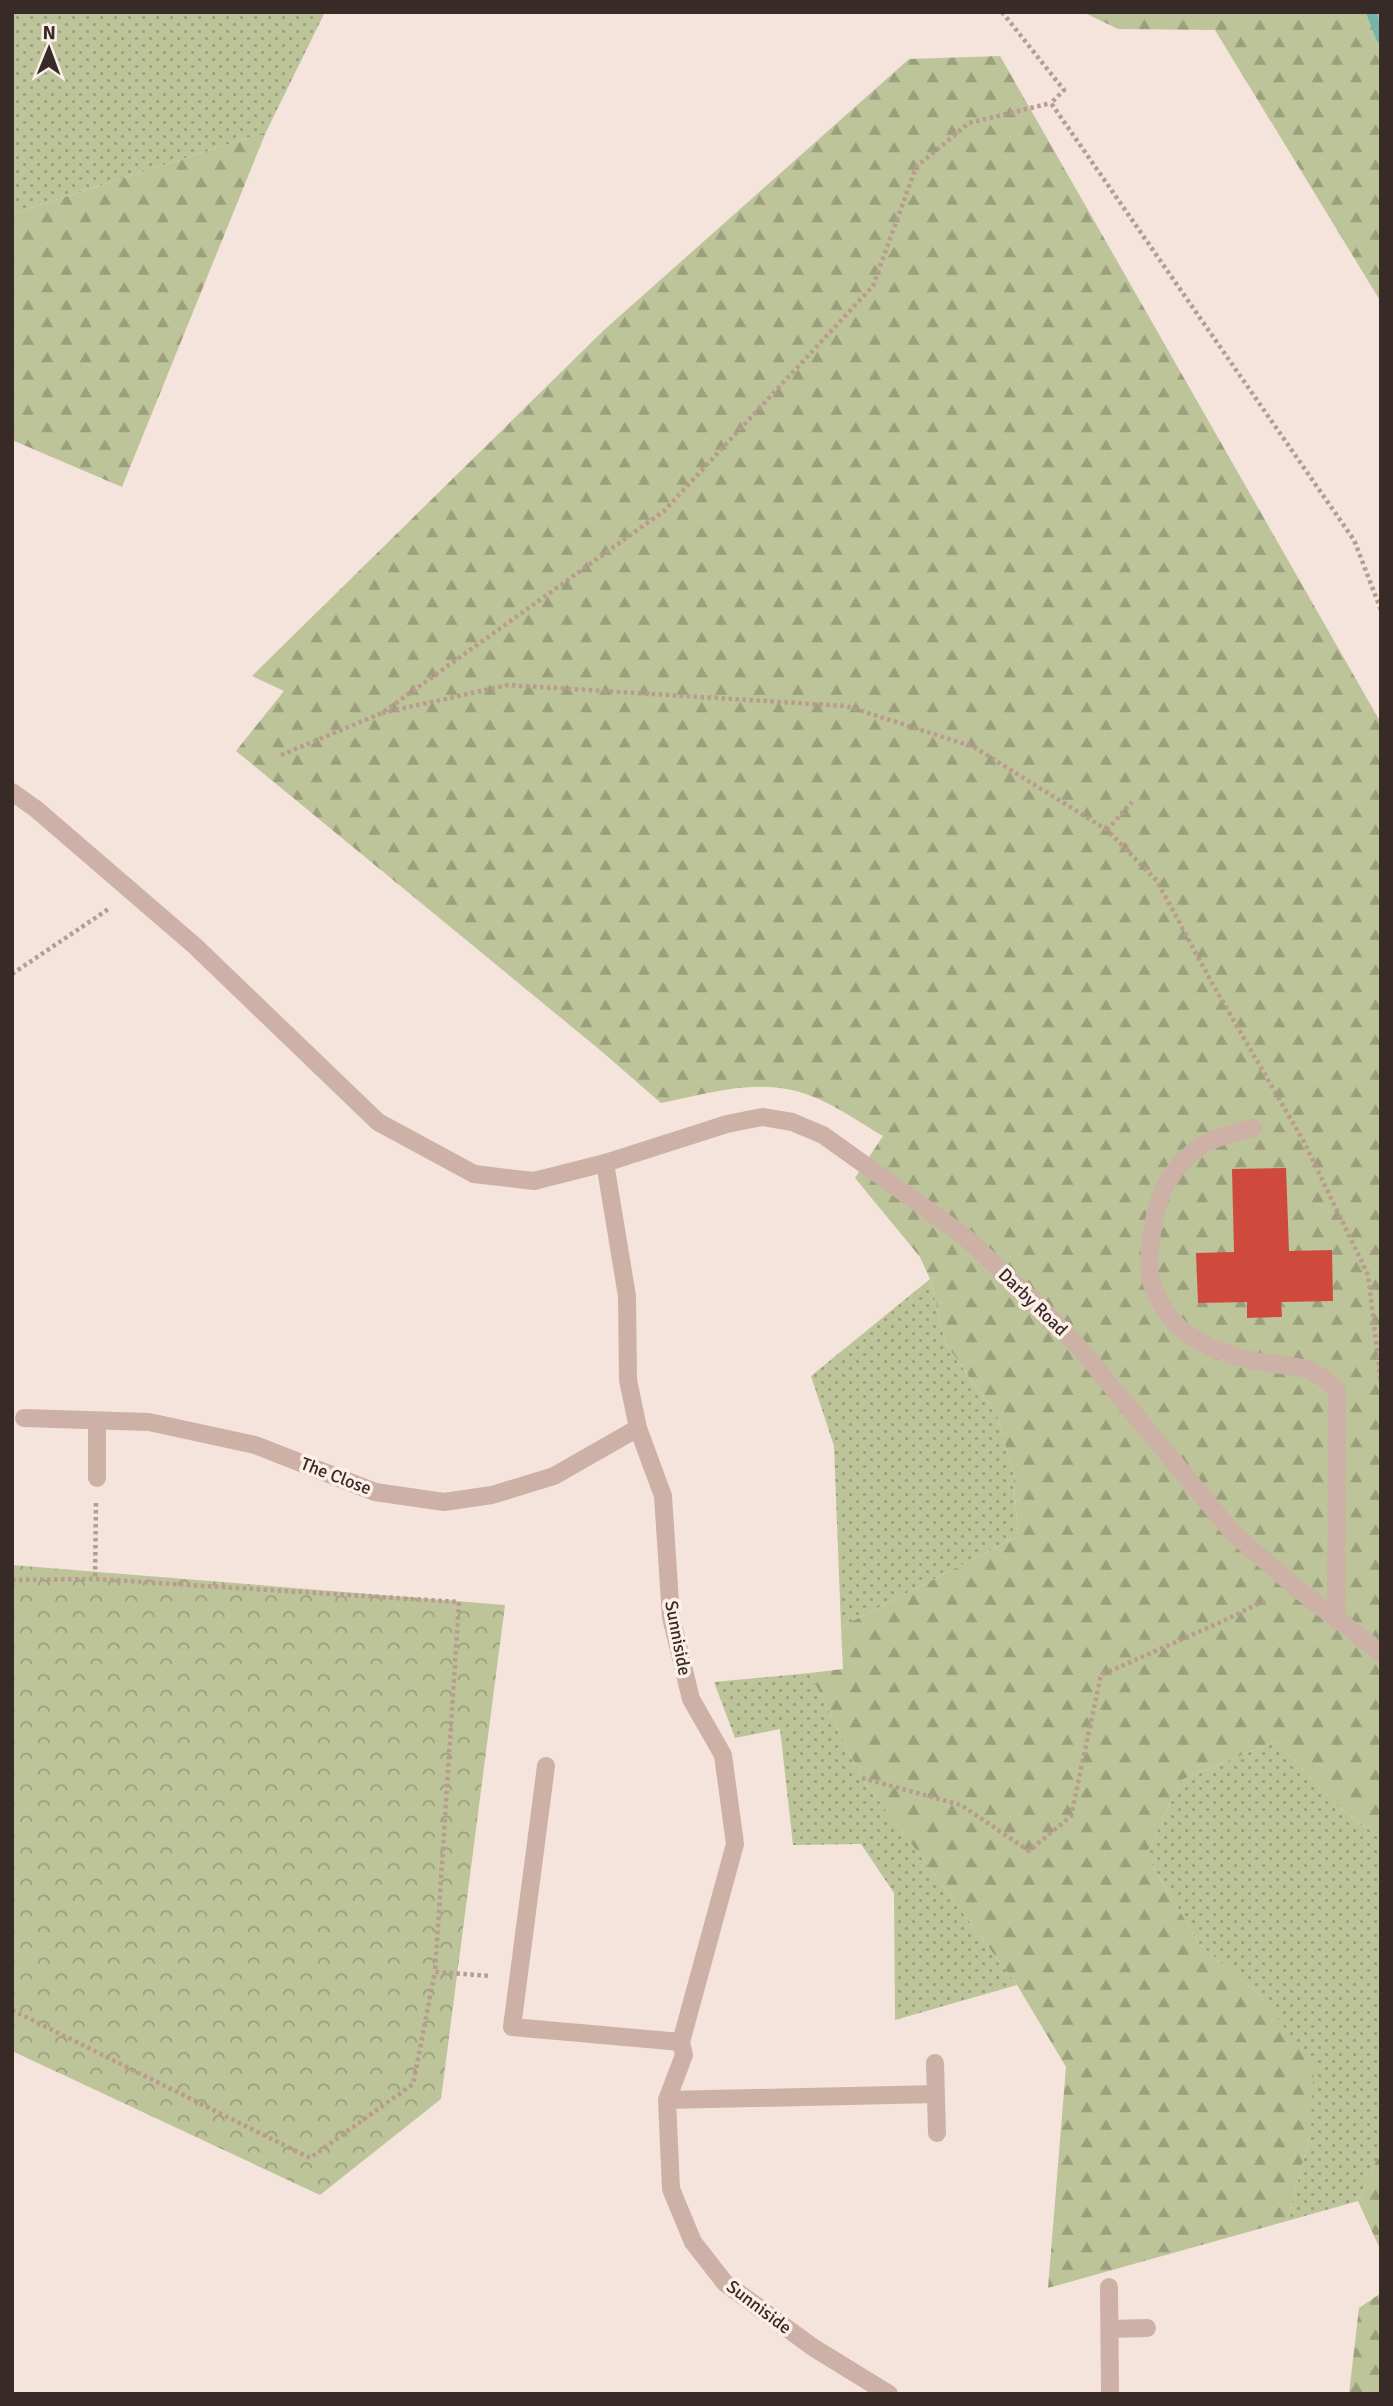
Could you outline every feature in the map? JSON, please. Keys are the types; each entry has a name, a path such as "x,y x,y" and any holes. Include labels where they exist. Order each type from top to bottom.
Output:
{"street":[{"name":"Darby Road","path":"12,792 195,946 378,1122 474,1174 534,1181 605,1163 727,1124 762,1117 792,1122 823,1135 963,1235 1078,1346 1232,1532 1294,1586 1381,1653"},
{"path":"1253,1128 1227,1134 1196,1148 1177,1167 1161,1194 1151,1251 1150,1277 1162,1305 1178,1326 1198,1340 1233,1356 1294,1365 1313,1371 1325,1378 1337,1391 1336,1618"},
{"name":"Sunniside","path":"605,1163 627,1296 628,1380 638,1428 663,1496 671,1617 691,1699 723,1755 735,1844 681,2042 684,2055 667,2100 671,2189 693,2242 725,2283 814,2348 889,2394"},
{"name":"The Close","path":"24,1418 149,1422 255,1445 375,1492 444,1502 492,1495 554,1476 638,1428"},
{"path":"97,1422 97,1478"},
{"path":"546,1766 512,2027 681,2042"},
{"path":"935,2063 937,2133"},
{"path":"667,2100 936,2094"},
{"path":"1109,2287 1110,2394"},
{"path":"1110,2329 1146,2328"}],"path":[{"path":"382,713 664,511 873,286 916,167 969,123 1051,103 1064,90 1002,12"},
{"path":"1051,103 1354,540 1381,610"},
{"path":"281,755 382,713 508,685 846,706 974,747 1107,830 1157,881 1212,983 1304,1142 1368,1275 1381,1382"},
{"path":"1107,830 1132,802"},
{"path":"12,974 132,892"},
{"path":"95,1579 97,1478"},
{"path":"12,1580 95,1579 459,1601 435,1972 413,2084 310,2158 12,2010"},
{"path":"862,1778 961,1805 1029,1851 1071,1815 1101,1675 1221,1622 1294,1586"},
{"path":"435,1972 519,1978"}],"green space":[{"path":"12,12 325,12 266,132 12,214"},
{"path":"1083,12 1381,12 1381,302 1215,30 1118,29"},
{"path":"1000,56 1381,723 1381,1838 1337,1806 1276,1741 1181,1780 1146,1855 1200,1945 1261,1996 1314,2067 1310,2135 1287,2221 1048,2288 1066,2067 1017,1985 862,1778 810,1673 843,1669 841,1627 1018,1536 1013,1472 997,1415 946,1344 930,1279 920,1257 855,1178 883,1136 820,1100 774,1087 736,1088 661,1103 236,751 284,691 252,676 604,330 909,59"},
{"path":"266,132 122,487 12,440 12,214"},
{"path":"930,1279 946,1344 997,1415 1013,1472 1018,1536 841,1627 834,1446 811,1376"},
{"path":"12,1565 505,1605 441,2099 320,2195 12,2051"},
{"path":"810,1673 862,1778 1017,1985 895,2020 894,1893 861,1844 793,1845 780,1729 735,1738 714,1682"},
{"path":"1276,1741 1337,1806 1381,1838 1381,2150 1358,2201 1287,2221 1310,2135 1261,1996 1200,1945 1146,1855 1181,1780"},
{"path":"1381,2150 1381,2251 1358,2201"},
{"path":"1381,2293 1381,2394 1349,2394 1359,2308"}],"building":[{"path":"1286,1168 1289,1251 1332,1250 1333,1301 1281,1302 1282,1317 1247,1318 1247,1302 1198,1303 1196,1253 1234,1252 1232,1169"}],"waterway":[{"path":"1371,12 1381,38"}]}
